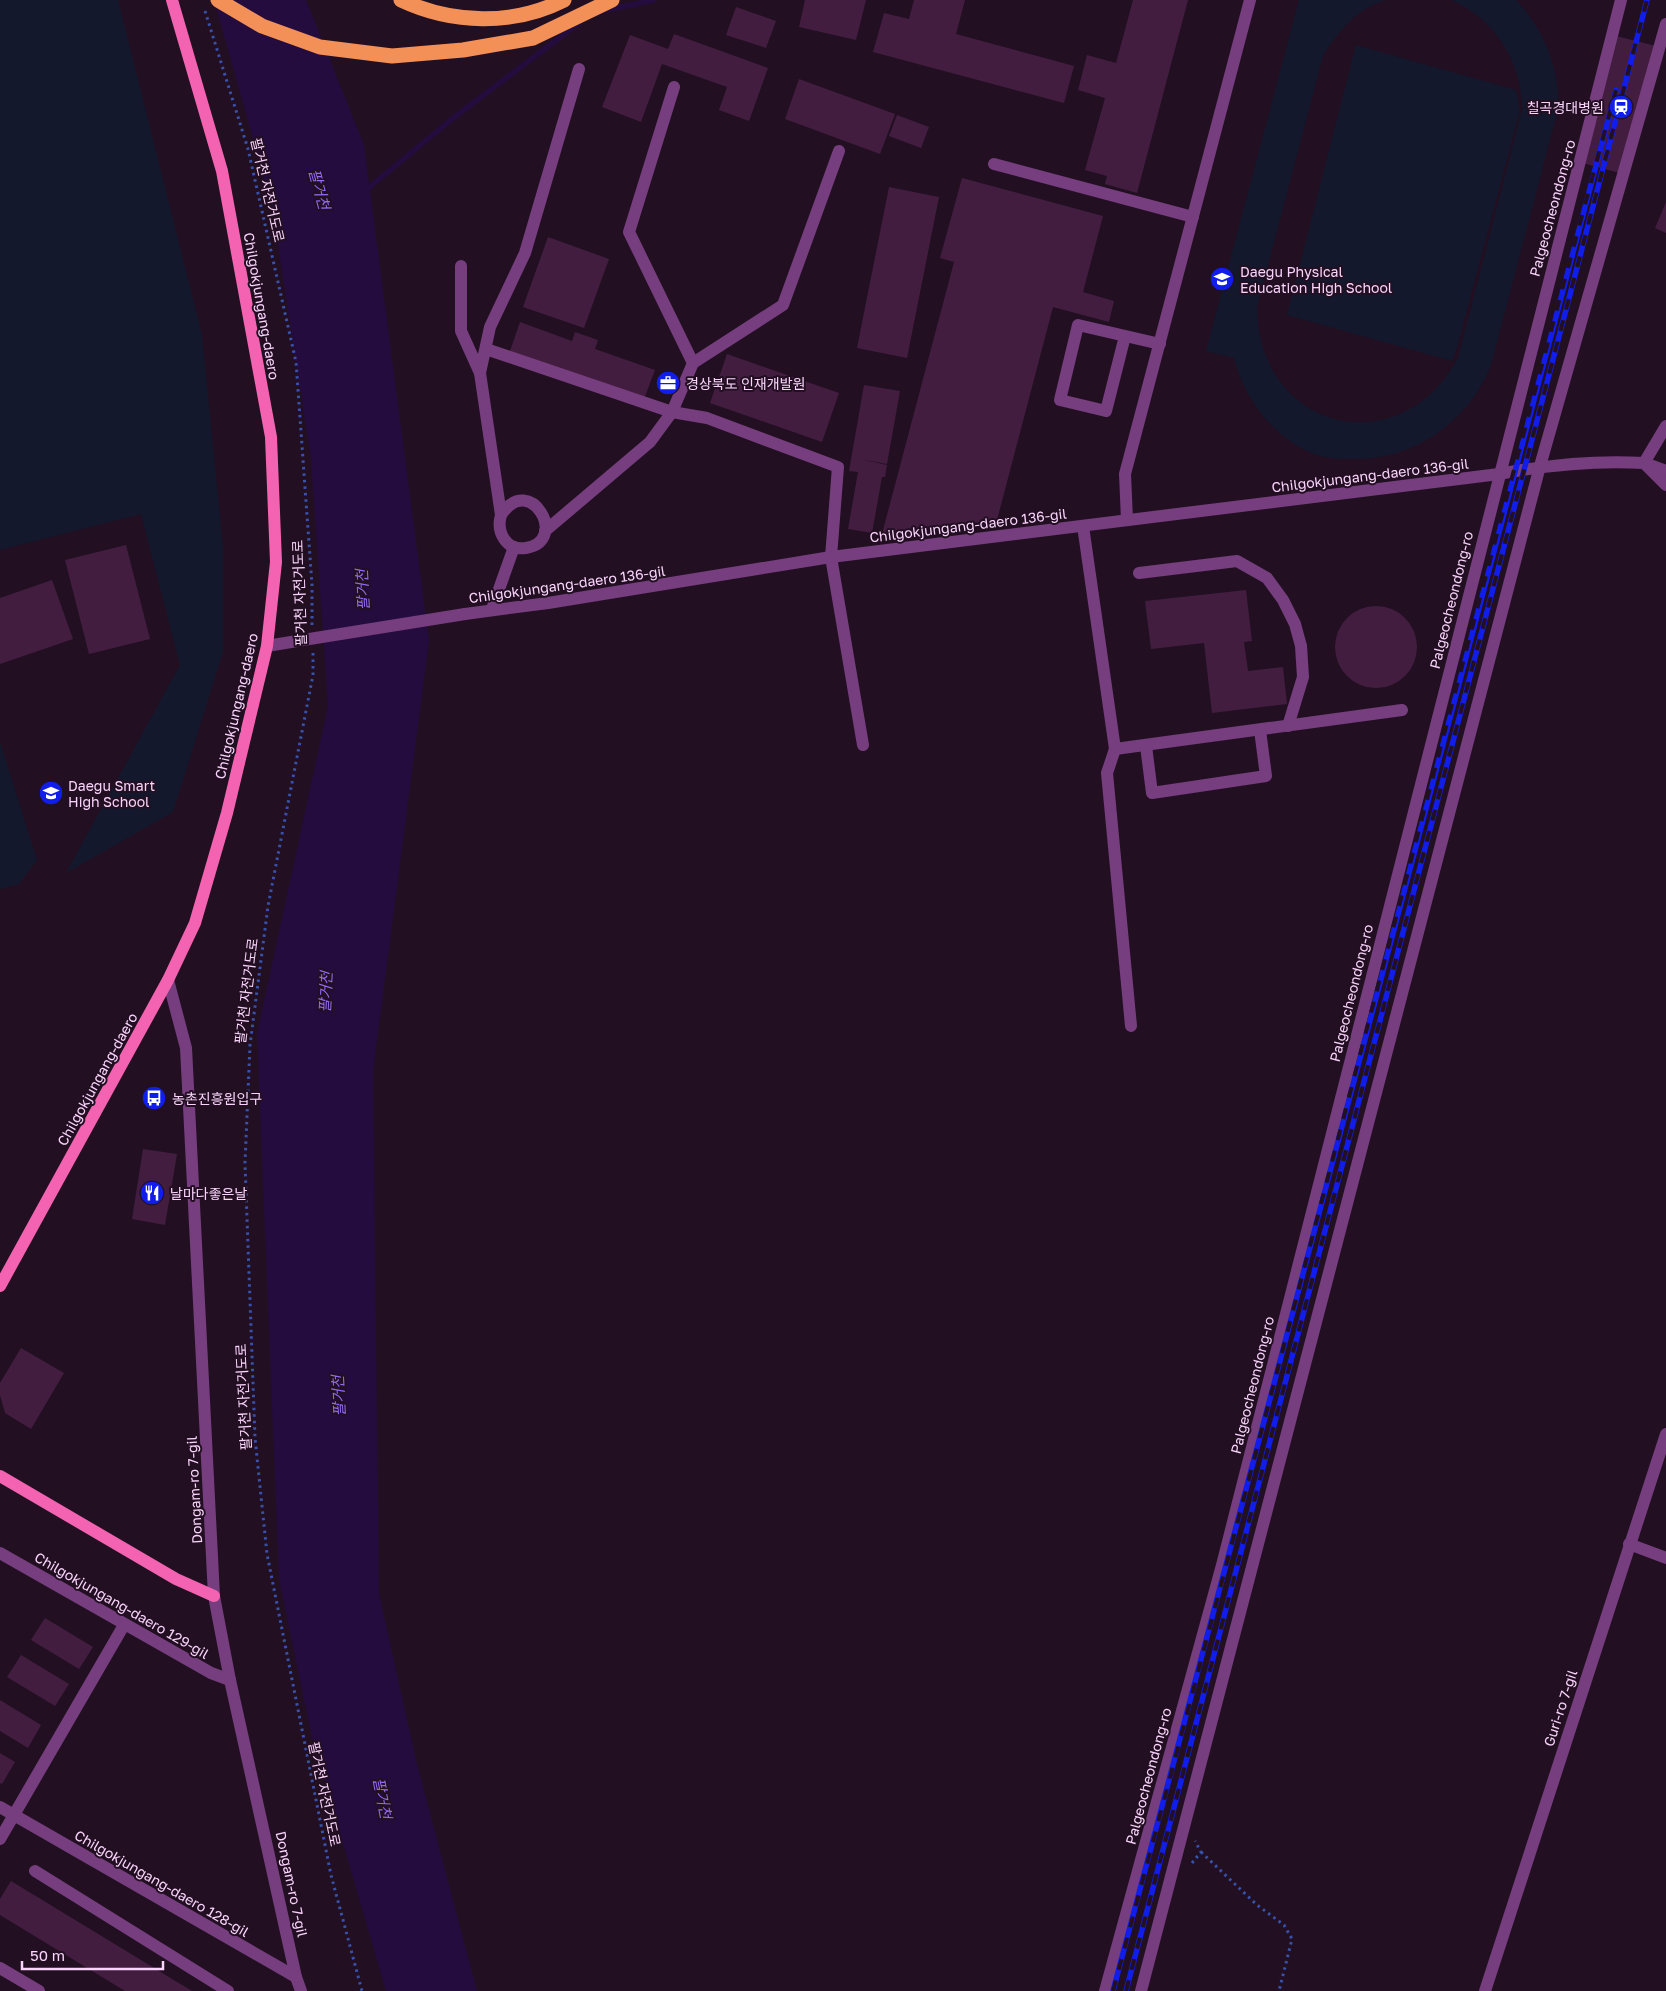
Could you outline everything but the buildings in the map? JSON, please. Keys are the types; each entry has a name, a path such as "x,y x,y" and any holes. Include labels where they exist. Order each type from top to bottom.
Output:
{"highway":[{"path":"218,0 262,26 320,47 392,56 464,50 533,38 612,0"},
{"path":"401,0 440,14 472,19 519,16 564,0"}],"main road":[{"name":"Chilgokjungang-daero","path":"0,1286 168,980 195,923 227,813 268,646 276,562 271,437 222,171 172,0"},
{"path":"0,1476 176,1579 214,1596"}],"street":[{"path":"1127,520 1126,474 1250,0"},
{"name":"Palgeocheondong-ro","path":"1105,1991 1222,1565 1499,474 1622,0"},
{"path":"1141,1991 1540,466 1666,24"},
{"path":"480,373 490,327 525,254 579,69"},
{"path":"674,87 629,232 693,363"},
{"path":"545,530 650,442 672,412 693,363 783,305 839,151"},
{"path":"994,164 1193,217"},
{"path":"461,266 461,332 480,373 501,515 499,523 502,537 514,547 530,547 542,538 545,530 544,515 533,504 518,502 511,504 501,515"},
{"path":"1124,336 1106,411 1060,400 1078,325 1160,344"},
{"path":"486,349 672,412 707,418 838,467 831,558 863,745"},
{"path":"1644,462 1666,426"},
{"name":"Chilgokjungang-daero 136-gil","path":"268,646 492,609 548,603 831,558 1499,474 1540,466 1609,461 1644,462"},
{"path":"1644,462 1666,471"},
{"path":"1644,462 1666,485"},
{"path":"1083,526 1115,749 1107,773 1131,1026"},
{"path":"492,609 514,547"},
{"path":"1139,574 1237,561 1267,578 1283,600 1295,624 1301,646 1303,677 1288,726"},
{"path":"1115,749 1402,710"},
{"path":"1146,746 1152,792 1266,776 1260,730"},
{"name":"Dongam-ro 7-gil","path":"168,980 186,1048 214,1596 230,1680 296,1976 302,1991"},
{"name":"Guri-ro 7-gil","path":"1485,1991 1666,1434"},
{"path":"1629,1544 1666,1558"},
{"name":"Chilgokjungang-daero 129-gil","path":"0,1553 124,1625 211,1673 230,1680"},
{"path":"0,1839 124,1625"},
{"name":"Chilgokjungang-daero 128-gil","path":"0,1807 296,1976"},
{"path":"36,1871 228,1991"},
{"path":"0,1968 40,1991"}],"path":[{"name":"팔거천 자전거도로","path":"204,9 248,149 296,362 312,585 312,630"},
{"name":"팔거천 자전거도로","path":"313,648 313,675 268,906 250,1045 245,1163 246,1201 256,1438 267,1554 331,1876 362,1991"},
{"path":"1201,1852 1257,1905 1284,1925 1292,1939 1279,1991"}],"shaded area":[{"path":"0,0 118,0 202,335 223,547 223,652 173,812 66,873 180,665 141,514 0,550"},
{"path":"1299,0 1387,0 1377,3 1358,14 1335,38 1323,56 1257,307 1264,349 1281,383 1306,406 1336,420 1370,422 1403,413 1433,392 1458,358 1522,110 1517,76 1503,44 1481,19 1467,8 1451,0 1516,0 1526,11 1542,37 1553,65 1556,79 1558,109 1491,365 1469,403 1438,433 1419,444 1399,452 1378,457 1356,459 1329,458 1319,456 1300,447 1274,428 1263,416 1245,388 1234,358 1206,351"},
{"path":"1356,45 1516,90 1520,110 1452,361 1287,315"},
{"path":"0,742 37,860 19,884 0,889"}],"water":[{"name":"팔거천","path":"214,0 306,0 364,145 429,641 373,1071 379,1594 417,1764 477,1991 386,1991 311,1733 279,1579 257,1034 328,706 311,459 272,206"}],"waterway":[{"path":"602,11 654,0"},
{"path":"366,190 452,119 579,23"}],"railway":[{"path":"1126,1991 1647,0"},
{"path":"1113,1991 1616,90"}],"place":[{"name":"칠곡경대병원","path":"1621,107"},
{"name":"Daegu Physical Education High School","path":"1222,279"},
{"name":"경상북도 인재개발원","path":"668,383"},
{"name":"Daegu Smart High School","path":"51,793"},
{"name":"농촌진흥원입구","path":"154,1098"},
{"name":"날마다좋은날","path":"152,1193"}]}
